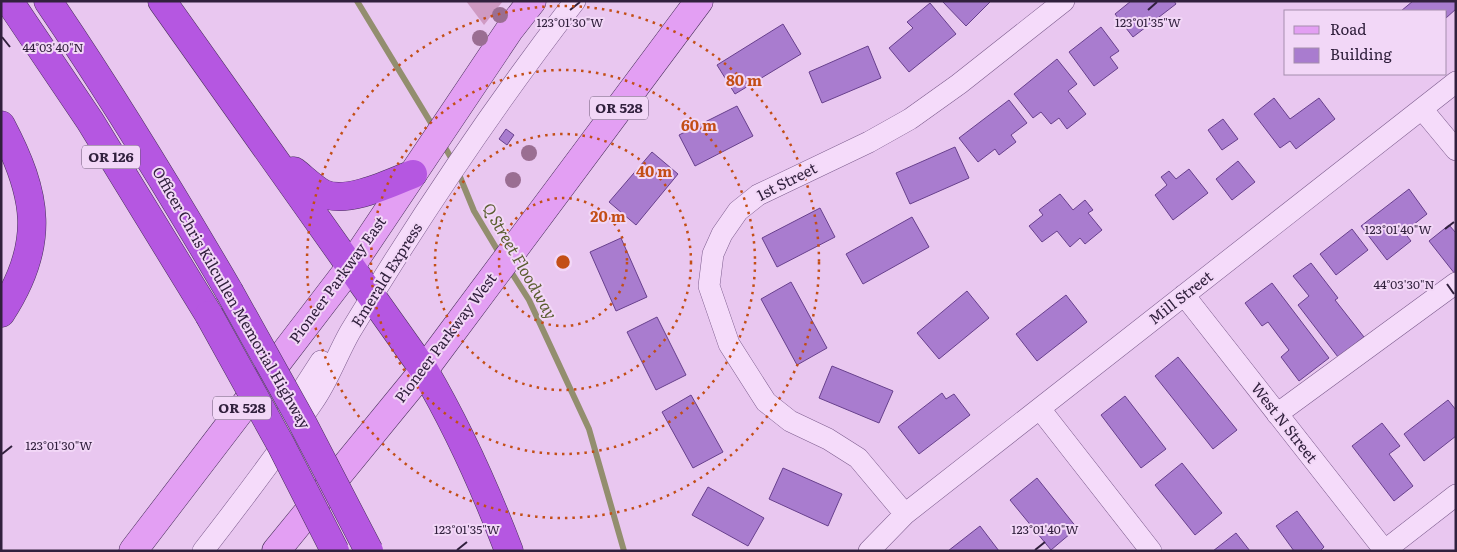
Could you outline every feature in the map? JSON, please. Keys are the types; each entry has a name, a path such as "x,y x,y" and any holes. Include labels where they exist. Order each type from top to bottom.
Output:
{"highway":[{"name":"Officer Chris Kilcullen Memorial Highway","path":"9,1 90,121 209,315 281,445 335,551"},
{"name":"Officer Chris Kilcullen Memorial Highway","path":"48,1 164,180 229,291 302,422 369,551"},
{"path":"162,1 275,157 424,370 454,423 489,498 509,551"},
{"path":"1,126 19,163 28,190 34,223 27,259 13,295 1,313"},
{"path":"275,157 324,194 340,196 369,191 421,193"}],"main road":[{"name":"Pioneer Parkway East","path":"133,551 351,266 421,193 475,112 510,29 532,1"},
{"name":"Pioneer Parkway West","path":"276,551 424,370 699,1"}],"street":[{"name":"Emerald Express","path":"203,551 264,472 315,400 421,193 475,112 559,1"},
{"name":"Emerald Express","path":"475,112 575,1"},
{"name":"1st Street","path":"905,514 858,458 828,439 790,421 766,402 729,344 709,286 713,254 722,234 738,211 758,195 869,142 910,119 959,84 1059,3"},
{"name":"Mill Street","path":"869,551 905,514 1456,82"},
{"path":"1422,109 1456,150"},
{"path":"1277,414 1456,283"},
{"name":"Emerald Express","path":"188,551 259,458 370,293"},
{"name":"West N Street","path":"1184,295 1385,551"},
{"path":"1040,409 1151,551"},
{"path":"1385,551 1456,495"}],"shaded area":[{"path":"466,1 503,1 484,25"}],"building":[{"path":"942,1 991,1 966,26"},
{"path":"1131,1 1174,1 1176,4 1133,37 1115,14"},
{"path":"1413,1 1456,1 1456,9 1447,17 1447,10 1402,10"},
{"path":"930,3 956,34 909,72 889,48 913,28 907,22"},
{"path":"783,24 801,54 735,94 717,65"},
{"path":"1101,27 1119,51 1110,57 1118,68 1094,86 1069,52"},
{"path":"868,46 881,78 822,103 809,72"},
{"path":"1057,59 1077,84 1068,91 1086,114 1067,129 1059,118 1051,124 1041,112 1033,118 1014,94"},
{"path":"1274,98 1290,119 1319,98 1335,119 1296,149 1290,141 1280,148 1254,114"},
{"path":"1009,100 1027,123 1011,135 1016,142 999,155 995,149 978,162 959,138"},
{"path":"737,106 753,136 695,166 679,135"},
{"path":"1223,119 1238,139 1222,150 1208,130"},
{"path":"506,129 514,135 507,145 499,139"},
{"path":"955,147 969,178 910,204 896,173"},
{"path":"652,152 678,174 636,225 609,202"},
{"path":"1238,161 1255,182 1232,200 1216,179"},
{"path":"1189,169 1208,193 1173,220 1155,195 1167,185 1161,177 1169,171 1176,179"},
{"path":"1409,189 1427,214 1404,232 1411,241 1387,260 1361,226"},
{"path":"1060,194 1073,210 1085,200 1093,210 1088,213 1102,230 1085,244 1080,238 1070,247 1057,231 1042,242 1029,226 1043,215 1039,210"},
{"path":"820,208 835,237 777,267 762,238"},
{"path":"912,217 929,247 863,284 846,254"},
{"path":"1449,225 1456,233 1455,274 1429,241"},
{"path":"1352,229 1368,250 1336,275 1320,254"},
{"path":"621,238 647,297 616,311 590,252"},
{"path":"1311,263 1338,298 1335,300 1364,337 1338,357 1298,305 1309,296 1293,276"},
{"path":"791,282 827,348 797,365 761,299"},
{"path":"1272,283 1329,358 1299,381 1281,357 1289,350 1268,322 1262,326 1245,303"},
{"path":"967,291 989,318 939,359 917,333"},
{"path":"1066,295 1087,322 1037,361 1016,334"},
{"path":"657,317 686,375 656,390 627,332"},
{"path":"1178,357 1237,430 1213,449 1155,376"},
{"path":"832,366 893,391 879,423 819,398"},
{"path":"942,393 946,399 954,394 970,415 919,454 898,427"},
{"path":"691,395 723,452 693,468 662,412"},
{"path":"1125,396 1166,449 1141,468 1101,415"},
{"path":"1448,400 1456,410 1456,436 1424,461 1404,434"},
{"path":"1382,423 1400,446 1389,454 1413,486 1394,501 1352,446"},
{"path":"1182,463 1222,513 1195,535 1155,485"},
{"path":"783,468 842,494 828,526 769,499"},
{"path":"1037,478 1077,528 1051,550 1010,500"},
{"path":"708,487 764,518 748,546 692,515"},
{"path":"1297,511 1324,547 1320,551 1294,551 1276,526"},
{"path":"980,526 999,551 948,551"},
{"path":"1236,533 1250,551 1213,551"}],"waterway":[{"name":"Q Street Floodway","path":"357,1 434,128"},
{"name":"Q Street Floodway","path":"443,144 454,163"},
{"name":"Q Street Floodway","path":"458,172 474,211 501,256"},
{"name":"Q Street Floodway","path":"508,267 529,300 589,429 624,551"}]}
